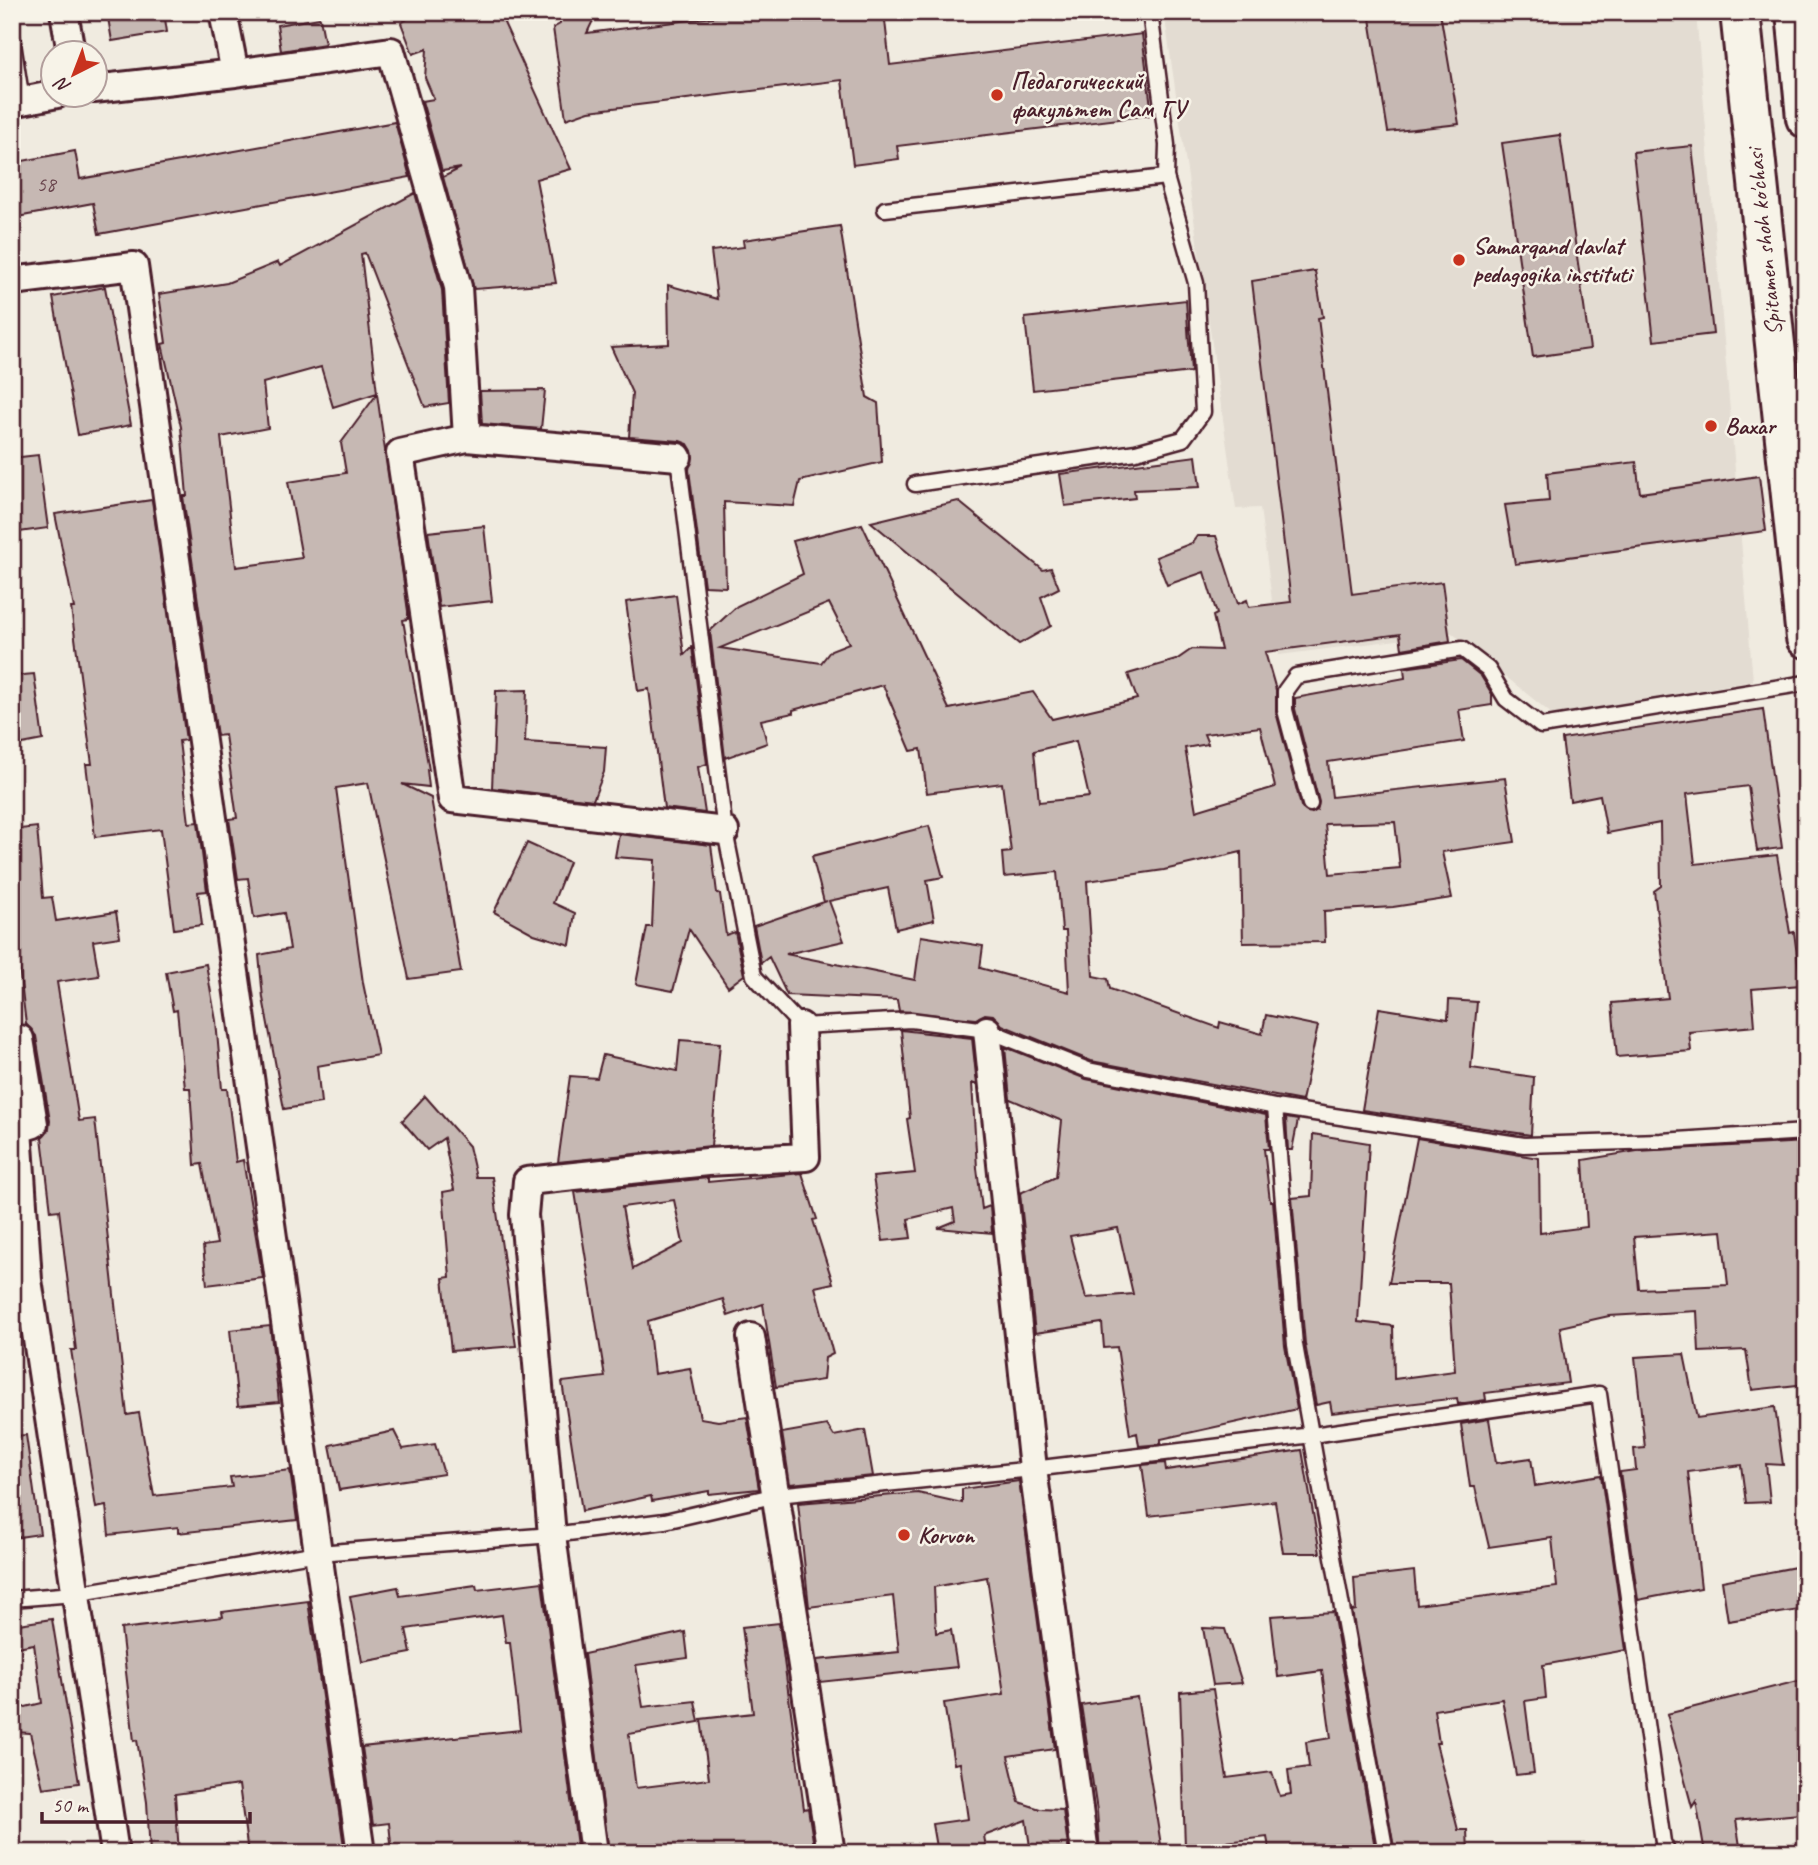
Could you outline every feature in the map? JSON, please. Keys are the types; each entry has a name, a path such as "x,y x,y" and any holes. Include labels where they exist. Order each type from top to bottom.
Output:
{"main road":[{"name":"Spitamen shoh ko'chasi","path":"1740,12 1806,638"},
{"path":"1796,12 1806,118"}],"street":[{"path":"64,12 69,38"},
{"path":"223,12 235,73"},
{"path":"108,87 391,51 458,287 467,438"},
{"path":"17,102 38,98"},
{"path":"12,281 134,266 360,1853"},
{"path":"678,457 467,438 400,453 452,799 725,831"},
{"path":"594,1853 552,1535 524,1215 527,1181 707,1162 806,1157 802,1026"},
{"path":"987,1030 1033,1469 1086,1853"},
{"path":"12,1041 20,1040 34,1125 18,1129 20,1281 116,1853"},
{"path":"751,1338 831,1853"}],"lane":[{"path":"915,484 1136,452 1183,439 1203,412 1196,283 1166,177 1167,145 1150,12"},
{"path":"12,37 17,102"},
{"path":"885,209 1166,177"},
{"path":"678,457 725,831 754,976 802,1026 911,1020 987,1030 1088,1070 1275,1107 1524,1145 1806,1132"},
{"path":"1310,804 1285,710 1285,691 1296,676 1462,649 1488,669 1506,699 1541,726 1806,683"},
{"path":"1275,1107 1295,1345 1386,1853"},
{"path":"12,1600 74,1594 318,1553 552,1535 665,1521 777,1495 1033,1469 1312,1435 1599,1394 1663,1842 1668,1853"}],"shaded area":[{"name":"Samarqand davlat pedagogika instituti","path":"1164,12 1696,12 1753,681 1553,715 1452,633 1279,655 1260,508 1236,509"}],"building":[{"path":"107,12 164,12 167,32 112,41"},
{"path":"419,12 499,12 571,169 536,179 556,283 474,289 443,177 461,168 442,171 422,101 434,99 425,78 427,49 413,54 401,23"},
{"name":"Педагогический факультет Сам ГУ","path":"560,12 597,12 587,33 753,12 884,12 890,65 1142,34 1152,115 897,146 899,159 853,165 842,80 589,111 566,119 553,28 560,24"},
{"path":"1369,12 1440,12 1459,124 1388,132"},
{"path":"320,18 325,44 281,51 277,25"},
{"path":"395,122 410,177 99,234 93,203 12,218 12,163 75,151 80,179"},
{"path":"1560,135 1590,349 1533,357 1502,143"},
{"path":"1692,146 1713,334 1654,341 1633,152"},
{"path":"415,193 442,290 449,403 425,407 365,253 361,254 377,393 333,407 321,367 263,383 268,428 221,437 236,567 302,558 288,482 346,473 341,443 377,394 408,611 408,619 403,620 429,770 429,787 402,784 431,798 461,972 409,979 368,783 336,788 363,983 378,1055 317,1066 321,1103 284,1109 263,998 259,955 290,949 284,913 254,918 248,878 238,879 229,819 237,818 225,735 217,736 183,496 187,496 181,427 162,344 166,343 159,294 227,283 278,262 280,266"},
{"path":"840,226 867,397 878,403 882,462 800,481 794,506 724,502 726,587 704,586 689,470 692,451 688,444 680,441 629,437 632,393 611,347 669,344 668,285 717,299 711,251 744,247 743,240"},
{"path":"1315,271 1323,317 1318,318 1352,594 1442,582 1450,641 1402,649 1400,634 1265,652 1276,690 1276,712 1301,806 1312,813 1317,810 1319,802 1295,709 1295,698 1405,678 1404,668 1461,660 1481,676 1492,694 1492,705 1459,710 1464,741 1328,762 1332,797 1505,778 1515,842 1442,852 1452,898 1393,907 1324,911 1325,942 1243,943 1241,852 1164,870 1087,881 1093,976 1108,979 1110,989 1219,1028 1220,1022 1262,1034 1266,1015 1318,1026 1302,1101 1091,1061 1002,1025 993,1015 985,1014 976,1019 899,1011 897,1000 787,995 769,957 761,963 754,926 827,901 824,902 812,856 929,826 943,877 927,880 934,920 896,929 888,888 829,901 844,941 786,954 915,980 921,936 983,946 980,968 1069,992 1066,931 1062,931 1057,872 1004,877 1002,853 1011,852 1002,783 927,793 921,749 911,751 883,685 761,720 767,743 725,758 710,631 737,606 803,574 793,541 862,524 949,709 1033,692 1052,719 1137,699 1128,674 1176,660 1192,649 1221,650 1213,616 1217,614 1204,572 1167,585 1156,557 1192,543 1197,536 1216,536 1238,604 1247,600 1249,607 1291,602 1252,281","holes":["829,603 849,643 831,650 821,663 720,648","1260,727 1275,787 1196,811 1185,748 1208,744 1204,734","1076,741 1089,797 1039,802 1034,751","1395,822 1400,868 1330,874 1325,824"]},
{"path":"105,287 131,425 78,435 53,297"},
{"path":"1186,300 1191,372 1033,390 1025,318"},
{"path":"545,390 541,429 482,424 480,391"},
{"path":"38,455 48,528 12,533 12,458"},
{"path":"1196,456 1200,487 1134,490 1135,498 1065,506 1060,474"},
{"path":"1636,462 1640,493 1759,476 1766,531 1515,564 1505,505 1549,501 1547,473"},
{"path":"152,500 186,740 179,741 189,823 198,822 207,891 198,892 202,925 174,929 161,829 95,837 86,764 92,764 71,608 74,608 55,514"},
{"path":"958,501 1043,570 1051,568 1059,588 1041,597 1051,626 1019,644 871,522"},
{"path":"484,526 492,601 439,607 428,532"},
{"path":"676,595 684,655 692,647 707,764 698,767 705,813 664,808 649,689 638,691 626,602"},
{"path":"34,674 43,740 12,746 12,676"},
{"path":"527,690 525,742 606,747 604,772 593,800 492,788 496,691"},
{"path":"1763,709 1782,848 1757,851 1748,786 1687,794 1695,864 1777,855 1790,933 1794,932 1801,985 1752,989 1755,1026 1689,1032 1691,1051 1617,1057 1612,1003 1668,998 1654,891 1661,886 1660,823 1607,833 1600,795 1570,801 1562,739"},
{"path":"37,827 43,898 52,897 56,921 116,912 120,937 93,941 99,976 57,982 79,1121 95,1119 127,1415 139,1413 154,1496 232,1487 230,1477 290,1470 297,1520 178,1533 178,1527 109,1535 106,1506 96,1508 71,1350 76,1350 59,1210 51,1211 42,1137 49,1129 50,1121 36,1036 26,1024 12,909 12,830"},
{"path":"619,834 711,845 726,935 735,932 744,975 728,987 689,929 673,991 636,984 647,927 652,927 655,860 615,857"},
{"path":"527,843 569,862 553,903 575,913 570,945 534,934 494,912"},
{"path":"206,964 216,1021 222,1089 227,1089 236,1162 243,1160 263,1278 207,1285 203,1246 217,1244 202,1164 195,1165 190,1088 185,1088 177,1010 173,1011 166,972"},
{"path":"1449,1000 1477,1002 1471,1068 1534,1077 1531,1135 1362,1110 1379,1008 1448,1019"},
{"path":"901,1030 972,1038 977,1085 972,1083 977,1168 982,1209 990,1206 992,1233 938,1228 955,1221 953,1208 908,1219 911,1238 883,1241 873,1177 915,1173 907,1119 910,1118"},
{"path":"680,1040 720,1043 711,1146 558,1162 570,1076 597,1078 603,1055 677,1071"},
{"path":"1005,1047 1086,1079 1266,1115 1269,1149 1264,1149 1270,1201 1273,1201 1285,1346 1297,1409 1161,1439 1161,1444 1139,1446 1137,1433 1130,1435 1117,1347 1104,1348 1102,1323 1035,1333 1020,1193 1056,1177 1062,1121 1010,1099","holes":["1118,1228 1133,1294 1086,1298 1070,1236"]},
{"path":"425,1096 469,1146 476,1177 492,1177 516,1346 451,1351 443,1278 450,1277 443,1192 454,1190 444,1138 427,1150 402,1121"},
{"path":"1286,1118 1298,1120 1292,1150 1288,1150"},
{"path":"1313,1134 1369,1143 1358,1322 1393,1326 1394,1379 1455,1371 1449,1283 1389,1283 1417,1138 1539,1158 1540,1233 1587,1227 1583,1160 1637,1151 1806,1142 1806,1384 1752,1390 1746,1350 1699,1352 1697,1311 1609,1316 1560,1327 1568,1383 1485,1393 1486,1400 1458,1404 1457,1398 1332,1413 1330,1402 1316,1405 1305,1344 1292,1198 1311,1196","holes":["1722,1231 1728,1285 1639,1289 1634,1237"]},
{"path":"802,1173 817,1219 813,1220 833,1283 815,1287 833,1354 825,1358 823,1380 776,1387 763,1304 728,1316 723,1299 648,1321 654,1374 690,1368 700,1418 718,1421 747,1417 759,1489 709,1494 709,1491 652,1501 651,1496 582,1511 562,1382 605,1377 575,1192 708,1178 708,1182","holes":["674,1200 683,1243 633,1269 622,1207"]},
{"path":"270,1326 279,1402 238,1406 230,1330"},
{"path":"1684,1354 1697,1418 1775,1407 1783,1465 1766,1464 1770,1502 1746,1503 1741,1465 1688,1472 1701,1588 1638,1600 1620,1472 1636,1470 1634,1449 1645,1448 1635,1357"},
{"path":"1489,1419 1496,1463 1531,1458 1535,1486 1601,1475 1626,1650 1543,1665 1546,1698 1525,1701 1534,1773 1516,1775 1502,1699 1434,1710 1439,1743 1436,1743 1458,1830 1467,1830 1468,1853 1395,1853 1352,1611 1356,1610 1354,1578 1414,1571 1417,1605 1557,1587 1552,1538 1489,1547 1475,1487 1470,1487 1461,1424"},
{"path":"827,1425 834,1436 865,1430 873,1476 790,1484 782,1433"},
{"path":"394,1431 403,1449 435,1444 444,1474 339,1490 330,1445"},
{"path":"26,1435 40,1534 12,1538 12,1436"},
{"path":"1302,1450 1320,1553 1283,1553 1275,1501 1149,1516 1142,1465 1165,1463 1166,1470"},
{"path":"1019,1481 1055,1749 1008,1756 1019,1802 1040,1809 1063,1810 1069,1853 1031,1853 1026,1820 984,1836 987,1853 937,1853 932,1824 968,1819 960,1763 954,1764 944,1703 1004,1694 987,1577 934,1587 936,1633 951,1630 957,1667 820,1682 817,1660 899,1652 893,1596 809,1607 798,1503 918,1493 962,1503 962,1489"},
{"path":"1806,1565 1806,1609 1728,1621 1722,1581"},
{"path":"542,1582 578,1853 392,1853 389,1823 373,1825 362,1747 520,1730 510,1643 506,1643 502,1615 406,1629 411,1653 362,1662 350,1596 398,1587 400,1596 476,1585 477,1590"},
{"path":"308,1601 345,1853 248,1853 239,1785 175,1794 179,1853 150,1853 147,1802 137,1740 134,1741 121,1629 223,1617 222,1612"},
{"path":"1333,1612 1376,1853 1270,1853 1267,1837 1185,1847 1180,1692 1213,1689 1227,1778 1272,1772 1280,1796 1291,1794 1288,1770 1309,1767 1306,1742 1331,1738 1322,1671 1278,1677 1271,1616"},
{"path":"52,1619 79,1783 43,1788 30,1733 15,1732 13,1710 42,1703 34,1644 12,1648 12,1625"},
{"path":"779,1623 804,1809 808,1808 815,1853 609,1853 584,1654 685,1632 688,1658 636,1665 643,1707 695,1701 699,1722 629,1734 636,1788 709,1779 701,1719 753,1713 742,1627"},
{"path":"1203,1628 1225,1629 1242,1683 1213,1685"},
{"path":"1806,1679 1806,1782 1798,1783 1800,1814 1736,1820 1741,1853 1705,1853 1696,1801 1692,1807 1667,1714"},
{"path":"1137,1697 1162,1851 1100,1853 1097,1811 1081,1705"}],"place":[{"name":"Педагогический факультет Сам ГУ","path":"997,95"},
{"name":"Samarqand davlat pedagogika instituti","path":"1459,260"},
{"name":"Baxar","path":"1711,426"},
{"name":"Korvon","path":"904,1535"}]}
